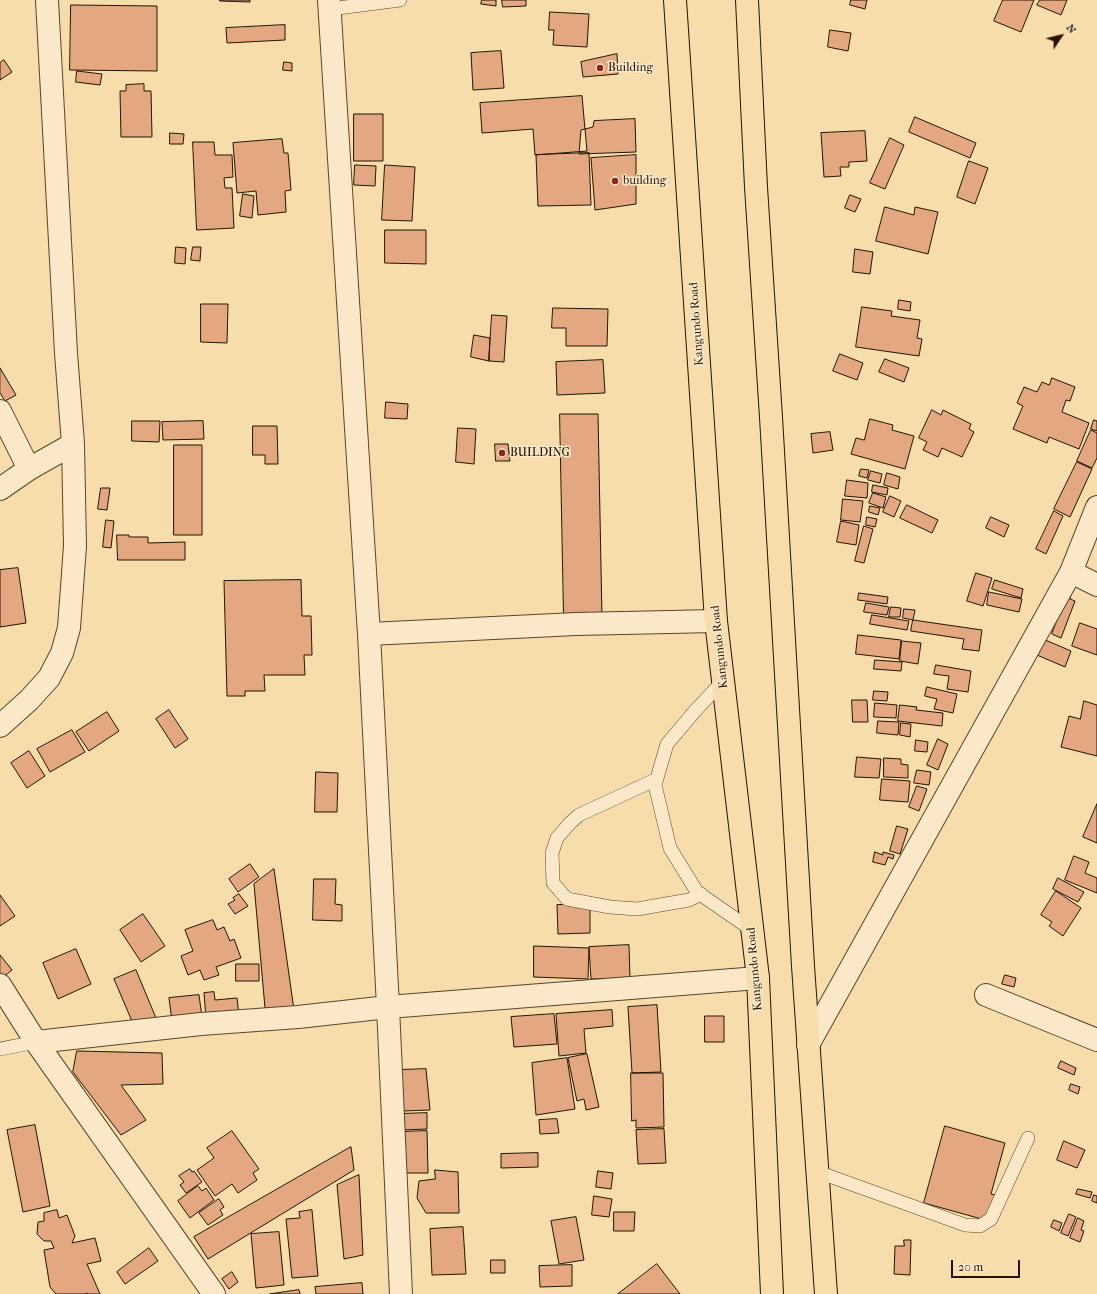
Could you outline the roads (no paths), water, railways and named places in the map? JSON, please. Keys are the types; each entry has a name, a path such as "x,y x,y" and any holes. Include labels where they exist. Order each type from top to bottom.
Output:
{"highway":[{"name":"Kangundo Road","path":"675,0 716,621 758,978 772,1294"},
{"path":"747,0 756,187 772,417 808,1045 826,1294"}],"street":[{"path":"0,726 29,700 49,678 62,653 69,628 75,546 73,444 66,345 47,0"},
{"path":"330,5 370,634 401,1294"},
{"path":"0,411 29,469"},
{"path":"0,489 29,469 73,444"},
{"path":"808,1045 1071,572 1097,507"},
{"path":"1071,572 1097,585"},
{"path":"370,634 576,624 716,621"},
{"path":"36,1042 201,1024 758,978"},
{"path":"0,985 36,1042 214,1294"},
{"path":"986,995 1097,1040"}],"lane":[{"path":"330,5 400,0"},
{"path":"724,681 695,711 667,744 655,785 670,848 697,892 752,930"},
{"path":"657,779 579,815 570,823 557,838 552,853 553,883 567,899 610,907 637,909 689,900 701,894"},
{"path":"0,1049 36,1042"},
{"path":"818,1172 965,1225 980,1226 991,1219 1028,1138"}],"place":[{"name":"Building","path":"600,68"},
{"name":"building","path":"615,181"},
{"name":"BUILDING","path":"502,453"}]}
